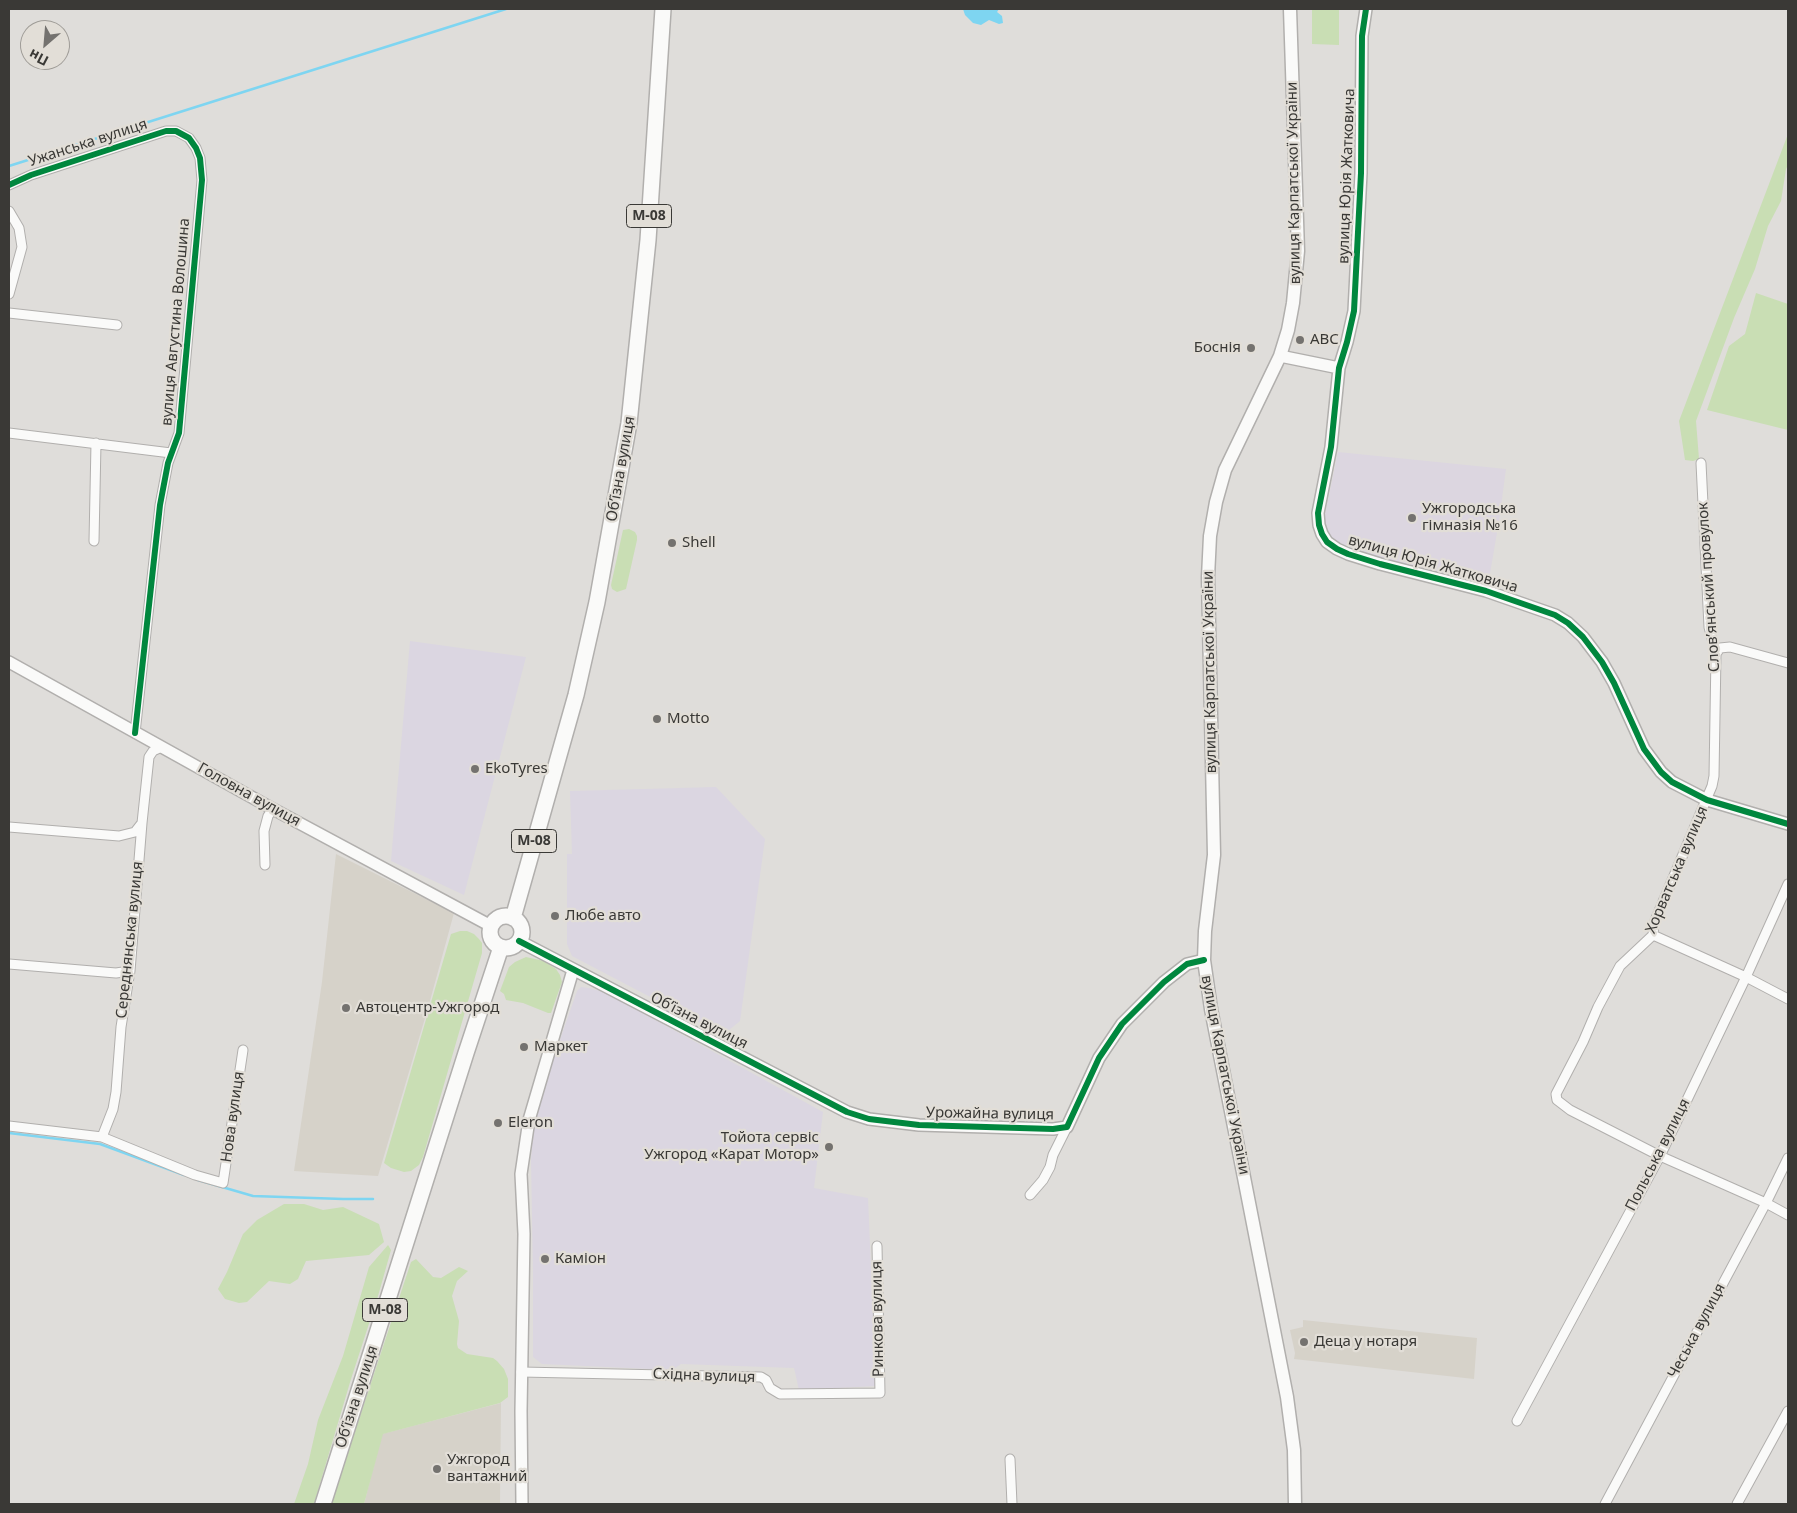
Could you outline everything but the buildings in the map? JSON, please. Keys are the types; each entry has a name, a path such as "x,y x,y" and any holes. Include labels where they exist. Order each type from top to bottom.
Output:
{"highway":[{"name":"Обʼїзна вулиця","path":"513,918 576,694 597,602 629,423 648,240 663,9"},
{"path":"503,916 513,918 520,925 522,936 520,941 511,947 501,947 492,941 490,936 491,926 503,916"},
{"name":"Обʼїзна вулиця","path":"323,1504 501,947"}],"main road":[{"name":"вулиця Карпатської України","path":"1290,9 1298,251 1291,320 1280,356 1225,470 1216,502 1210,536 1208,595 1214,855 1205,931 1205,967 1211,1009 1288,1397 1294,1450 1295,1504"}],"street":[{"name":"вулиця Юрія Жатковича","path":"1366,9 1362,36 1361,173 1354,311 1339,368 1331,447 1318,513 1322,534 1337,549 1372,561 1486,591 1555,615 1568,623 1583,637 1606,669 1644,749 1651,761 1661,772 1672,782 1707,800 1788,824"},
{"name":"Ужанська вулиця","path":"9,185 31,175 166,130 176,131"},
{"name":"вулиця Августина Волошина","path":"134,733 160,505 171,452 179,433 202,180 200,158 196,148 189,138 176,131"},
{"path":"9,211 19,228 22,247 9,294"},
{"path":"9,313 117,326"},
{"path":"1280,356 1321,366 1339,368"},
{"path":"9,433 171,452"},
{"path":"94,541 96,443"},
{"name":"Словʼянський провулок","path":"1701,463 1709,626 1716,654 1714,776 1707,800"},
{"path":"1716,654 1720,648 1730,647 1788,663"},
{"name":"Головна вулиця","path":"9,662 134,733 491,926"},
{"name":"Середнянська вулиця","path":"102,1137 113,1109 116,1092 121,1027 130,971 149,757 153,751 162,747"},
{"name":"Хорватська вулиця","path":"1660,1156 1570,1110 1558,1100 1556,1094 1620,966 1653,935 1654,924 1707,800"},
{"path":"266,865 264,831 268,816 273,809"},
{"path":"9,828 119,836 135,832 142,823"},
{"name":"Польська вулиця","path":"1517,1421 1660,1156 1746,977 1788,884"},
{"path":"1653,935 1746,977 1788,999"},
{"name":"Обʼїзна вулиця","path":"520,941 829,1103 847,1112 869,1119"},
{"path":"9,964 116,973 130,971"},
{"name":"Урожайна вулиця","path":"1030,1195 1043,1180 1050,1167 1053,1155 1100,1058 1122,1024 1164,982 1187,964 1205,967"},
{"path":"522,1504 521,1372 524,1230 522,1174 528,1120 574,970"},
{"name":"Нова вулиця","path":"102,1137 194,1175 224,1183 243,1050"},
{"name":"Урожайна вулиця","path":"869,1119 928,1125 1054,1129 1067,1127"},
{"path":"9,1126 102,1137"},
{"path":"1660,1156 1766,1203 1788,1215"},
{"name":"Чеська вулиця","path":"1605,1504 1766,1203 1788,1158"},
{"name":"Ринкова вулиця","path":"877,1246 880,1393"},
{"name":"Східна вулиця","path":"521,1372 761,1377 766,1380 770,1388 780,1394 880,1393"},
{"path":"1738,1504 1788,1411"},
{"path":"1010,1459 1012,1504"}],"shaded area":[{"name":"Ужгородська гімназія №16","path":"1338,452 1506,469 1488,585 1378,557 1333,543 1322,529"},
{"path":"410,641 526,657 464,895 391,861"},
{"path":"716,787 765,839 740,1021 723,1035 572,956 567,944 567,854 572,854 570,791"},
{"path":"336,854 454,913 378,1176 294,1171 322,982"},
{"path":"581,987 603,992 823,1112 814,1188 868,1198 876,1386 799,1390 794,1368 681,1364 672,1370 542,1364 533,1357 531,1160 533,1131 538,1103 577,991"},
{"path":"1303,1320 1477,1338 1474,1379 1294,1359 1295,1353 1290,1330 1303,1327"},
{"name":"Ужгород вантажний","path":"501,1403 500,1504 364,1504 382,1434"}],"green space":[{"path":"1312,9 1339,9 1339,45 1312,44"},
{"path":"1788,134 1788,165 1781,201 1768,226 1755,269 1734,318 1696,421 1699,459 1693,461 1685,460 1679,421"},
{"path":"1756,293 1788,304 1788,430 1707,410 1729,346 1745,334"},
{"path":"629,529 635,532 637,540 626,589 617,592 612,589 611,585 623,530"},
{"path":"467,931 479,939 482,943 482,953 423,1157 419,1165 411,1171 404,1172 391,1168 384,1163 451,934"},
{"path":"526,957 544,961 556,969 560,975 562,982 551,1013 523,1003 506,1000 504,994 500,991 509,967"},
{"path":"284,1204 304,1204 323,1210 343,1207 379,1224 384,1242 369,1255 306,1261 298,1279 290,1284 269,1281 247,1302 239,1303 225,1299 218,1289 243,1234 257,1220"},
{"path":"388,1245 391,1250 378,1296 314,1504 294,1504 308,1464 318,1420 343,1356 369,1267"},
{"path":"416,1259 433,1277 441,1278 459,1267 468,1271 457,1281 452,1296 459,1321 458,1348 467,1354 493,1358 497,1361 504,1369 508,1379 508,1397 500,1403 383,1434 364,1504 331,1504 411,1262"}],"water":[{"path":"963,9 999,9 997,12 1002,16 1003,23 999,24 989,20 981,25 973,23 965,15"}],"waterway":[{"path":"9,166 506,9"},
{"path":"9,1133 100,1144 184,1175"},
{"path":"198,1180 253,1196 373,1199"}],"cycle path":[{"path":"1366,9 1362,36 1361,173 1354,311 1339,368 1331,447 1318,513 1322,534 1327,542 1348,554 1486,591 1555,615 1568,623 1583,637 1602,662 1614,683 1644,749 1661,772 1672,782 1707,800 1788,824"},
{"path":"9,185 31,175 166,131 176,131 189,138 200,158 202,180 179,433 168,463 160,505 135,733"},
{"path":"519,941 847,1112 869,1119 919,1125 1053,1129 1067,1127 1099,1058 1122,1024 1164,982 1187,964 1204,960"}],"place":[{"name":"ABC","path":"1300,340"},
{"name":"Боснія","path":"1251,348"},
{"name":"Ужгородська гімназія №16","path":"1412,518"},
{"name":"Shell","path":"672,543"},
{"name":"Motto","path":"657,719"},
{"name":"EkoTyres","path":"475,769"},
{"name":"Любе авто","path":"555,916"},
{"name":"Автоцентр-Ужгород","path":"346,1008"},
{"name":"Маркет","path":"524,1047"},
{"name":"Eleron","path":"498,1123"},
{"name":"Тойота сервіс Ужгород «Карат Мотор»","path":"829,1147"},
{"name":"Каміон","path":"545,1259"},
{"name":"Деца у нотаря","path":"1304,1342"},
{"name":"Ужгород вантажний","path":"437,1469"}]}
